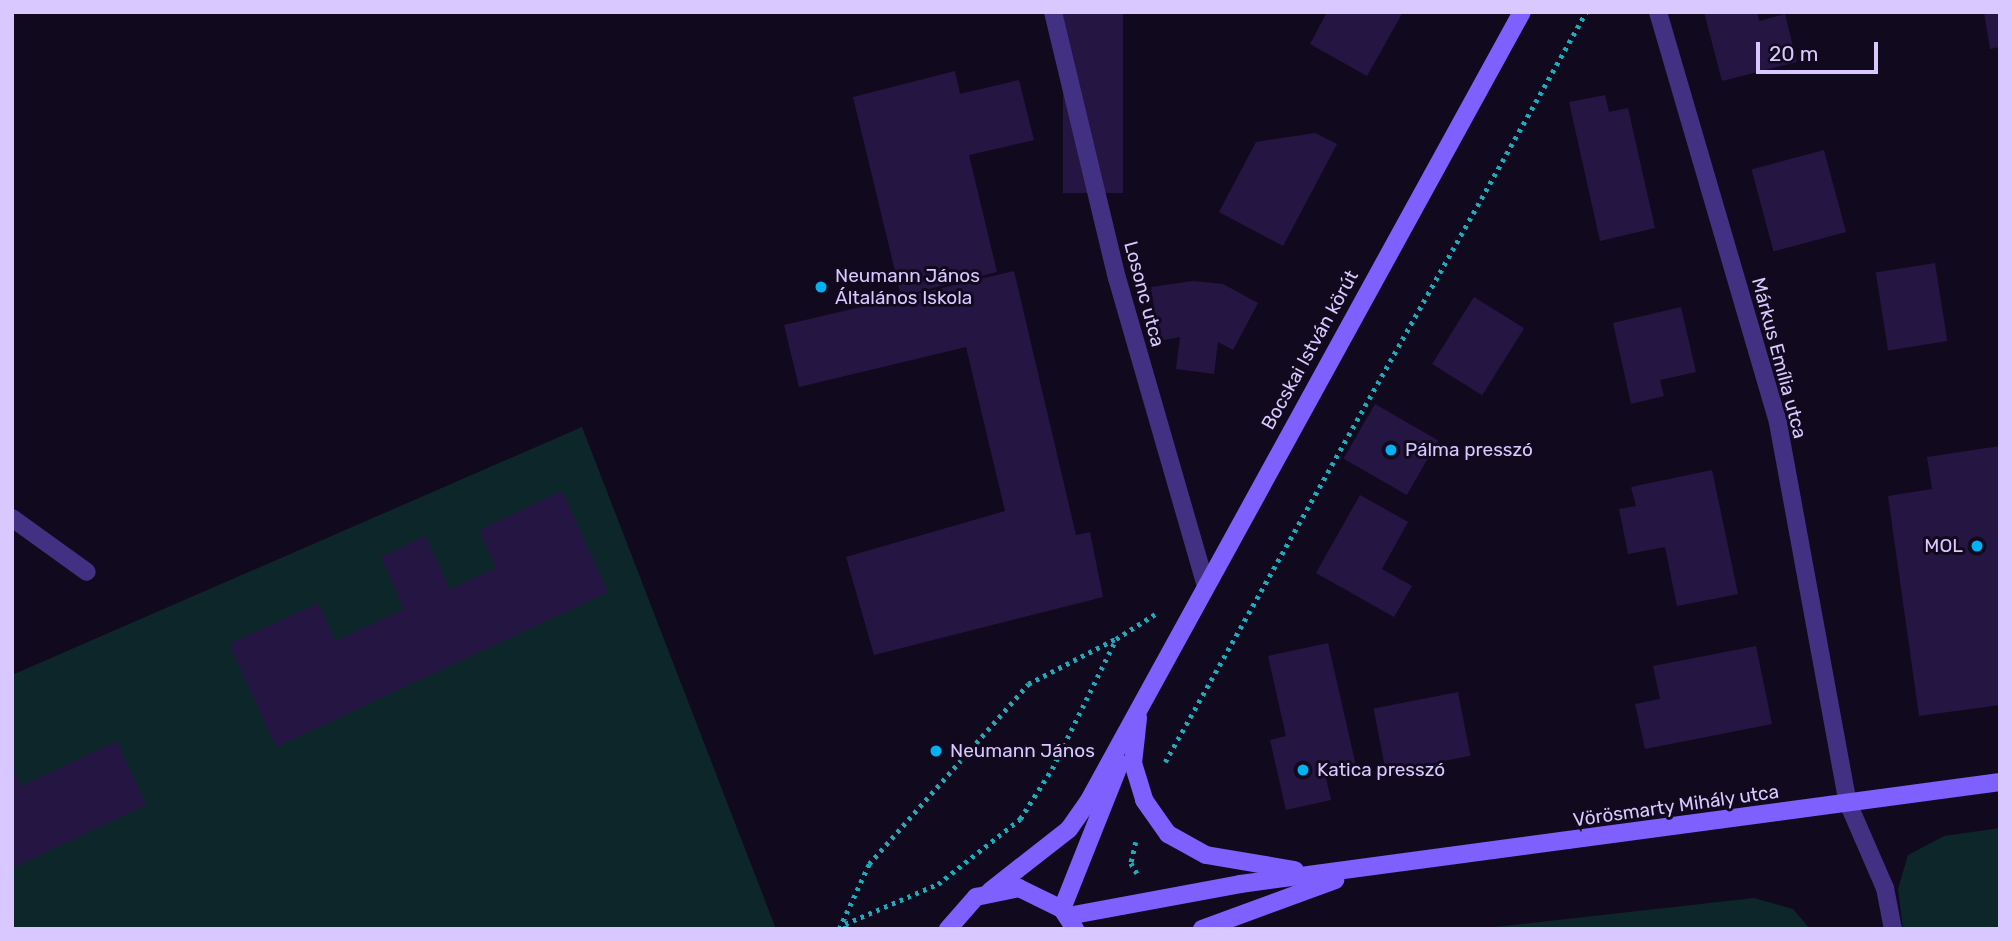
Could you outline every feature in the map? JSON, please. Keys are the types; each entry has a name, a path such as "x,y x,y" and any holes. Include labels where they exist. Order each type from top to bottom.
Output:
{"street":[{"name":"Losonc utca","path":"1054,12 1117,278 1205,583"},
{"name":"Bocskai István körút","path":"947,928 976,897 990,891 1069,828 1139,711 1205,583 1522,12"},
{"name":"Márkus Emília utca","path":"1658,12 1778,423 1848,803 1885,888 1893,929"},
{"path":"12,519 87,572"},
{"name":"Bocskai István körút","path":"1068,918 1139,711"},
{"path":"1139,711 1133,763 1144,800 1168,834 1206,855 1284,870 1358,871"},
{"name":"Vörösmarty Mihály utca","path":"1358,871 2000,782"},
{"path":"990,891 1019,888 1043,895 1068,918 1240,884 1358,871"},
{"path":"1202,929 1358,871"}],"path":[{"path":"1167,758 1586,12"},
{"path":"845,926 869,864 1028,684 1116,639 1160,611"},
{"path":"839,929 938,884 1020,819 1052,769 1116,639"}],"green space":[{"path":"582,427 776,929 12,929 12,675"},
{"path":"2000,828 2000,929 1903,929 1898,889 1908,855 1944,836"},
{"path":"1754,898 1793,909 1810,929 1476,929"}],"building":[{"path":"1063,12 1123,12 1123,193 1063,193"},
{"path":"1327,12 1403,12 1367,76 1310,44"},
{"path":"1704,12 1757,12 1759,21 1785,14 1797,62 1722,81"},
{"path":"1984,12 2000,12 2000,47 1990,49"},
{"path":"955,71 960,94 1019,80 1034,140 969,155 997,272 901,296 853,97"},
{"path":"1605,95 1609,112 1628,108 1655,228 1600,241 1569,102"},
{"path":"1315,133 1337,144 1283,246 1219,212 1256,142"},
{"path":"1824,150 1846,232 1774,252 1752,169"},
{"path":"1935,263 1947,341 1888,350 1876,272"},
{"name":"Neumann János Általános Iskola","path":"1014,271 1076,535 1090,532 1103,597 874,655 846,557 1005,511 966,347 799,387 784,325"},
{"path":"1193,281 1223,284 1258,303 1233,350 1218,342 1214,374 1176,369 1180,337 1159,341 1151,287"},
{"path":"1474,297 1524,328 1482,395 1432,364"},
{"path":"1681,307 1696,372 1660,380 1664,396 1631,404 1613,323"},
{"name":"Pálma presszó","path":"1375,404 1438,440 1407,495 1344,459"},
{"path":"2000,446 2000,705 1919,716 1888,496 1932,489 1927,457"},
{"path":"1712,470 1738,594 1677,606 1665,547 1628,554 1619,509 1636,506 1631,487"},
{"path":"562,491 608,592 276,747 229,644 318,603 335,641 404,609 381,557 425,536 450,589 496,568 479,530"},
{"path":"1360,495 1408,522 1382,569 1412,586 1394,617 1316,573"},
{"path":"1328,643 1356,766 1325,774 1331,800 1286,810 1270,740 1286,736 1268,656"},
{"path":"1756,646 1772,724 1645,749 1635,704 1660,699 1653,666"},
{"path":"1458,692 1470,756 1386,772 1374,708"},
{"path":"117,741 146,805 12,868 12,767 21,786"}],"place":[{"name":"Neumann János Általános Iskola","path":"821,287"},
{"name":"Pálma presszó","path":"1391,450"},
{"name":"MOL","path":"1977,546"},
{"name":"Neumann János","path":"936,751"},
{"name":"Katica presszó","path":"1303,770"}]}
